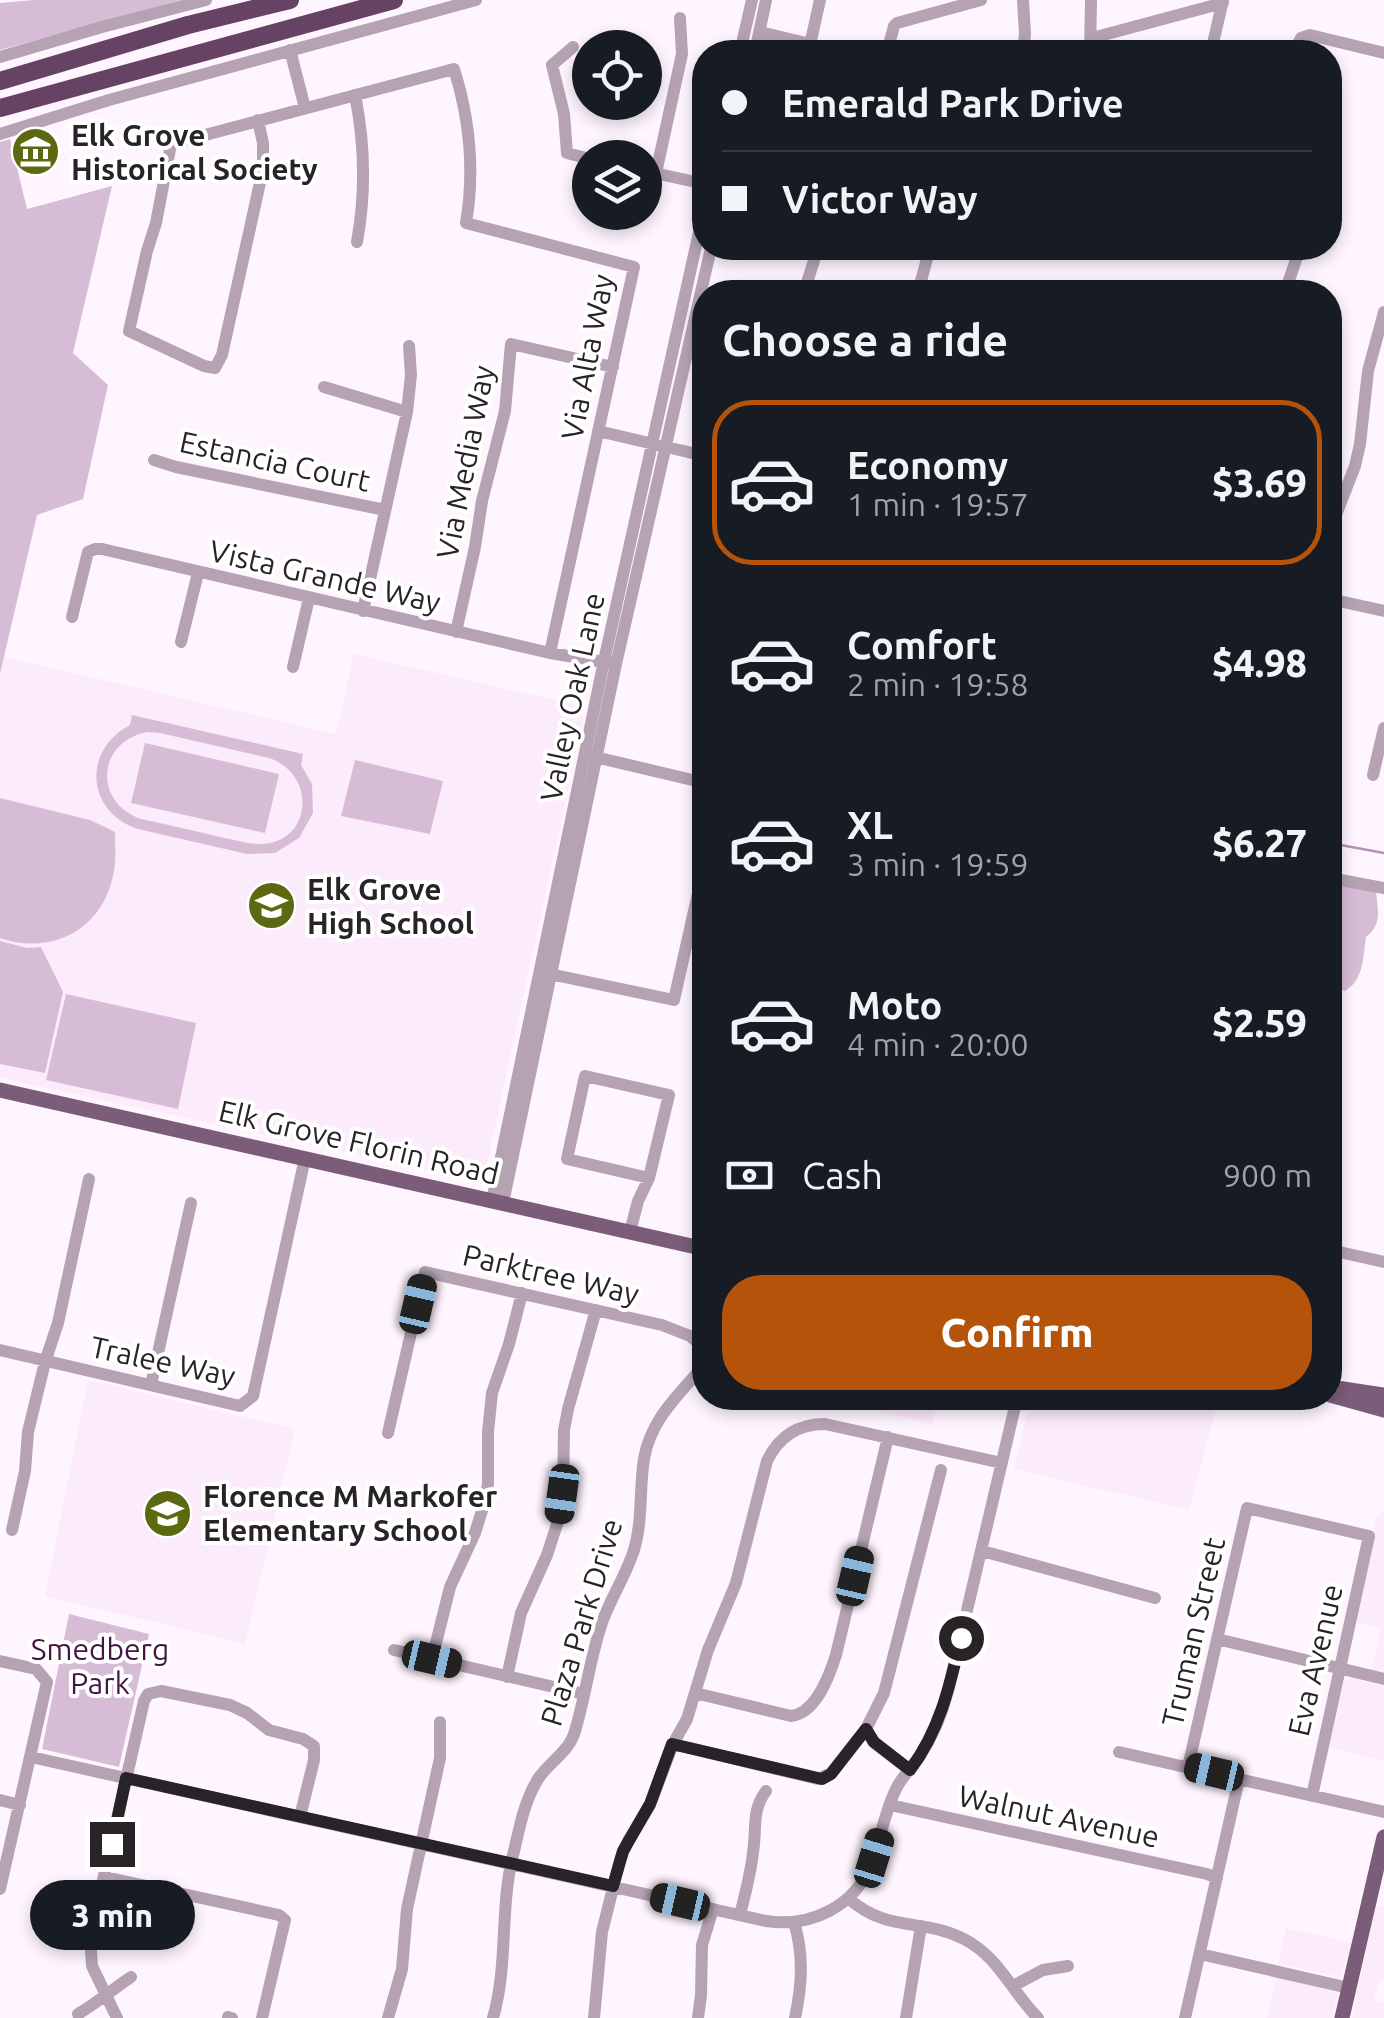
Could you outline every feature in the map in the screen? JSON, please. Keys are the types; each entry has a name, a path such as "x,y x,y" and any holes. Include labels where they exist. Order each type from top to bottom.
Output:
{"highway":[{"path":"0,81 188,25 290,0"},
{"path":"0,108 394,0"}],"main road":[{"name":"Elk Grove Florin Road","path":"0,1091 692,1247"},
{"path":"1342,1389 1384,1395"},
{"path":"1342,1398 1384,1410"},
{"path":"1342,2018 1377,1900 1384,1837"}],"street":[{"path":"0,57 206,0"},
{"path":"0,134 109,100 476,0"},
{"path":"743,40 752,0"},
{"path":"758,40 766,0"},
{"path":"811,40 820,0"},
{"path":"890,40 897,23 981,0"},
{"path":"1023,0 1024,40"},
{"path":"1091,0 1091,40"},
{"path":"1106,40 1223,1"},
{"path":"1214,40 1223,1"},
{"path":"659,140 682,54 680,18"},
{"path":"760,32 791,40"},
{"path":"1300,40 1310,35 1331,40"},
{"path":"1342,43 1384,53"},
{"path":"572,49 552,65 564,114 566,153 572,154"},
{"path":"290,50 305,108"},
{"name":"Via Alta Way","path":"258,120 263,156 260,186 222,355 215,368 204,366 129,332 171,144 258,120 454,69 465,108 470,148 466,222 634,268 550,653"},
{"path":"355,95 364,166 357,242"},
{"path":"662,175 692,181"},
{"name":"Valley Oak Lane","path":"498,1202 694,260"},
{"path":"1342,500 1356,466 1368,371 1384,312"},
{"name":"Valley Oak Lane","path":"658,446 692,319"},
{"name":"Via Media Way","path":"456,632 505,411 510,344 612,366"},
{"path":"363,611 407,412 409,346"},
{"path":"324,387 407,412"},
{"path":"598,431 692,453"},
{"name":"Estancia Court","path":"154,460 385,510"},
{"name":"Vista Grande Way","path":"72,616 88,552 102,548 363,611 610,663"},
{"path":"181,642 198,572"},
{"path":"294,667 310,598"},
{"path":"1342,602 1384,611"},
{"path":"1373,775 1384,728"},
{"path":"592,756 692,780"},
{"path":"1342,880 1384,888"},
{"path":"546,973 674,1000 692,920"},
{"path":"630,1232 649,1178 669,1095 585,1076 567,1159 649,1178"},
{"name":"Tralee Way","path":"0,1350 240,1406 253,1396 305,1158"},
{"path":"12,1530 25,1471 28,1432 58,1323 89,1180"},
{"path":"151,1385 191,1204"},
{"path":"1342,1253 1384,1262"},
{"name":"Parktree Way","path":"388,1433 426,1272 672,1328 692,1338"},
{"path":"432,1659 450,1587 484,1504 492,1394 522,1294"},
{"path":"507,1676 521,1613 557,1525 564,1430 596,1310"},
{"name":"Plaza Park Drive","path":"493,2018 502,1982 504,1909 511,1864 528,1798 544,1770 572,1740 603,1619 633,1552 651,1434 668,1404 692,1378"},
{"path":"31,1757 775,1922 794,1922 825,1914 861,1884 899,1784 929,1742 945,1703 1014,1410"},
{"path":"594,2018 602,1932 623,1851 650,1804 672,1744 686,1719 708,1650 736,1583 767,1461 776,1445 790,1433 816,1424 834,1425 1002,1464"},
{"path":"694,1693 791,1716 802,1714 811,1705 836,1655 888,1438"},
{"path":"672,1744 822,1779 831,1774 866,1729 884,1693 941,1470"},
{"name":"Eva Avenue","path":"1246,1508 1369,1536 1312,1796"},
{"name":"Truman Street","path":"1188,1766 1246,1508"},
{"path":"982,1550 1155,1598"},
{"path":"1217,1639 1384,1679"},
{"path":"394,1650 584,1694"},
{"path":"0,1662 36,1669 48,1682 0,1889"},
{"path":"117,2018 92,1966 90,1947 148,1694 161,1690 230,1705 269,1730 314,1746 300,1817"},
{"path":"388,2018 402,1970 407,1909 440,1758 440,1722"},
{"path":"866,1729 874,1742 910,1770"},
{"path":"1119,1752 1384,1812"},
{"path":"1185,2018 1239,1778"},
{"path":"740,1915 753,1854 754,1816 766,1791"},
{"path":"0,1800 20,1805"},
{"name":"Walnut Avenue","path":"890,1805 1216,1878"},
{"path":"105,1877 278,1914 284,1920 262,2018"},
{"path":"848,1898 884,1920 950,1932 978,1948 995,1962 1038,2018"},
{"path":"698,2018 702,1945 713,1909"},
{"path":"794,1922 802,1964 795,2018"},
{"path":"906,2018 921,1926"},
{"path":"1200,1954 1349,1988"},
{"path":"1013,1986 1044,1970 1068,1966"},
{"path":"78,2014 131,1977"}],"shaded area":[{"name":"Elk Grove High School","path":"354,654 586,707 483,1182 0,1078 0,674 4,657 336,734"},
{"name":"Florence M Markofer Elementary School","path":"88,1380 295,1429 245,1644 45,1596"},
{"path":"873,1410 936,1410 932,1424"},
{"path":"1028,1410 1216,1410 1189,1510 1014,1469"},
{"path":"1384,1511 1384,1673 1372,1670 1381,1628 1355,1622 1376,1518"},
{"path":"1351,1678 1384,1686 1384,1761 1329,1748 1344,1682"},
{"path":"1384,1906 1384,1980 1379,1980 1374,2000 1384,2003 1384,2018 1352,2018 1374,1911"},
{"path":"1286,1928 1353,1943 1341,1977 1278,1964"},
{"path":"1279,1977 1338,1992 1332,2018 1267,2018"}],"green space":[{"path":"181,0 0,50 0,3"},
{"path":"10,139 27,209 112,186 73,353 108,385 83,499 37,515 0,674 0,142"},
{"path":"132,715 303,754 301,765 312,784 313,813 299,838 275,853 247,854 138,829 121,821 108,809 96,780 104,749 130,725","holes":["147,732 269,758 284,766 301,791 302,806 292,831 280,840 253,844 141,819 125,811 109,787 110,759 130,738"]},
{"path":"145,743 279,774 265,833 131,803"},
{"path":"355,760 443,781 430,834 341,816"},
{"path":"0,798 90,820 115,832 115,868 105,898 84,926 70,935 36,943 0,938"},
{"path":"1342,886 1376,892 1378,911 1377,922 1366,937 1359,974 1345,991"},
{"path":"0,941 27,948 41,947 63,992 45,1073 0,1064"},
{"path":"66,994 196,1023 178,1109 46,1080"},
{"name":"Smedberg Park","path":"69,1614 149,1634 119,1767 42,1749"}],"waterway":[{"path":"1342,845 1384,853"}],"place":[{"name":"Elk Grove Historical Society","path":"36,152"},
{"name":"Elk Grove High School","path":"272,906"},
{"name":"Florence M Markofer Elementary School","path":"168,1513"}],"route":[{"path":"112,1844 126,1778 613,1886 623,1851 655,1794 672,1744 822,1779 831,1774 866,1729 874,1742 910,1770 938,1722 961,1638"}]}
